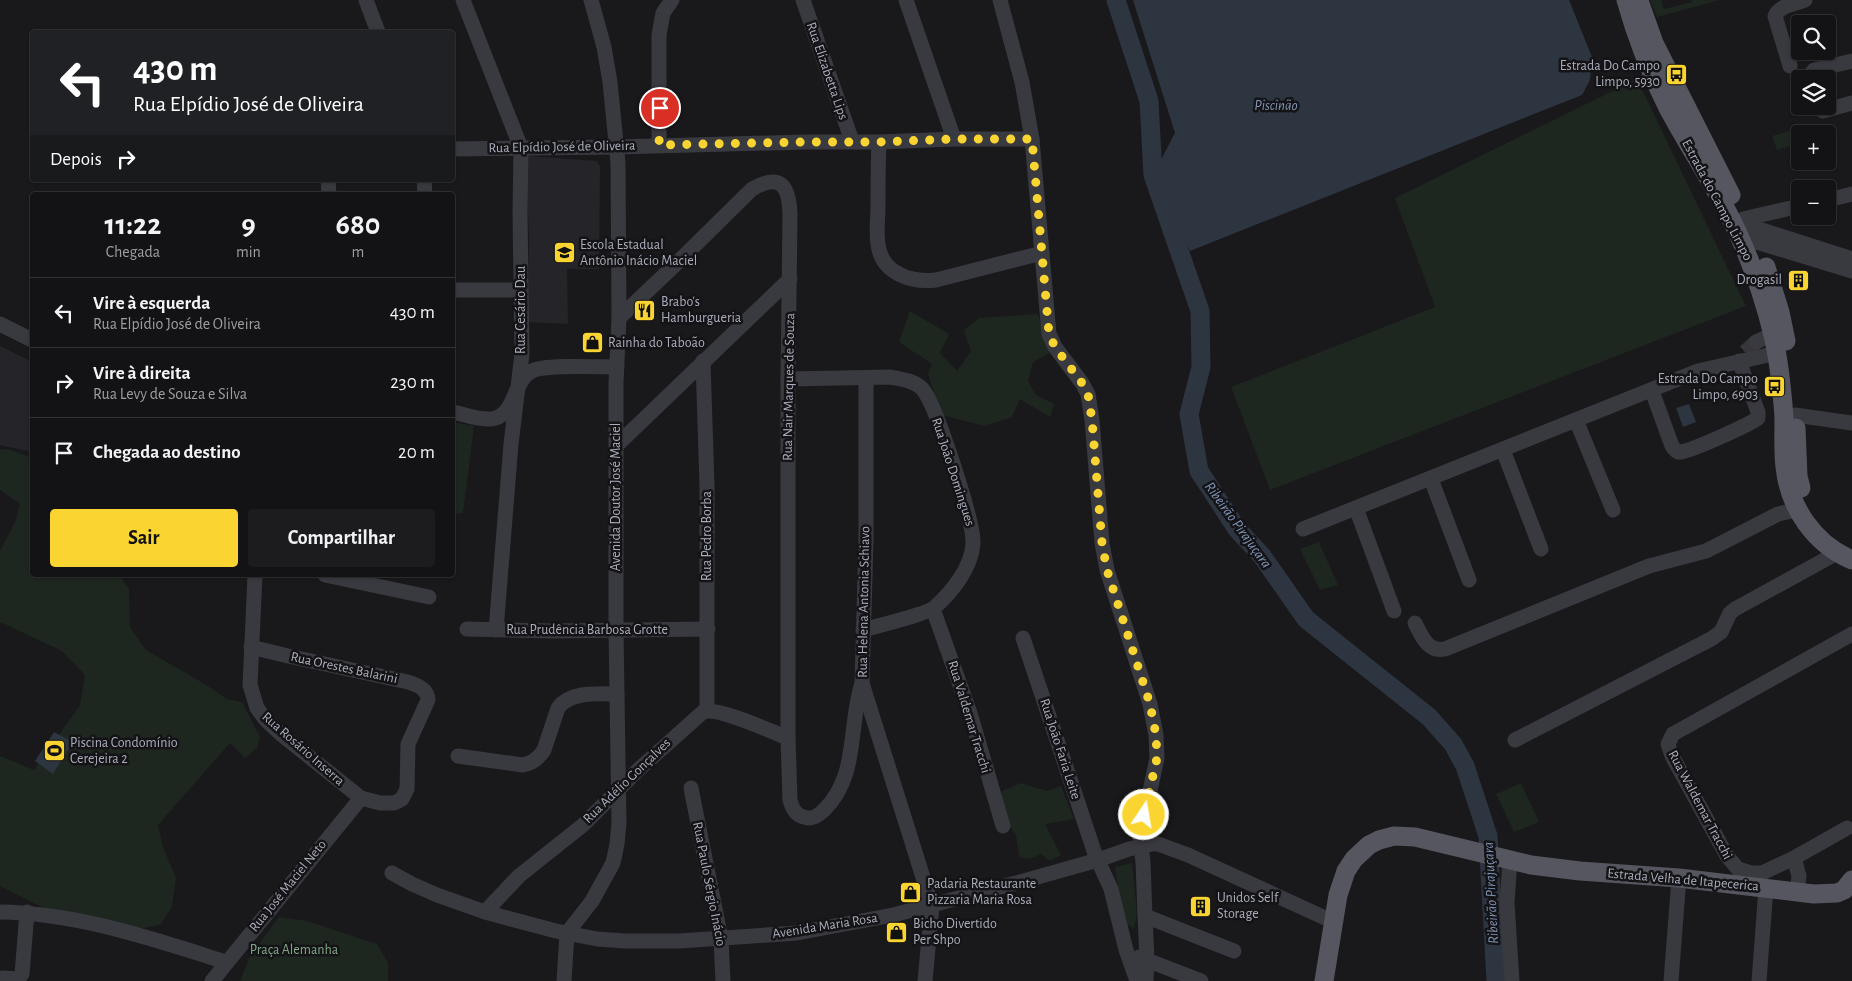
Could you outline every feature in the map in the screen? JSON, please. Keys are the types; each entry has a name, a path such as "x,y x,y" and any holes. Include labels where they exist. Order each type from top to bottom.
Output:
{"main road":[{"name":"Estrada do Campo Limpo","path":"1626,0 1639,42 1667,106 1768,273 1780,312 1789,355 1795,414 1798,476 1806,502 1841,551"},
{"name":"Estrada do Campo Limpo","path":"1638,0 1654,43 1743,229 1757,279 1753,347 1776,353 1784,415 1785,469 1794,503 1806,523 1841,551"},
{"name":"Estrada Velha de Itapecerica","path":"1324,981 1340,883 1354,859 1369,845 1394,836 1414,837 1448,844 1531,865 1580,871 1588,870 1679,878 1797,892 1837,893 1844,890 1852,880"}],"street":[{"path":"366,0 377,30"},
{"name":"Rua Cesário Dau","path":"463,0 521,148 522,354 510,444 496,630"},
{"name":"Avenida Doutor José Maciel","path":"567,933 592,901 613,863 618,844 619,824 616,630 616,383 619,318 617,147 604,47 591,0"},
{"path":"659,145 659,35 663,13 672,0"},
{"name":"Rua Elizabetta Lips","path":"803,0 852,141"},
{"path":"906,0 954,139"},
{"path":"1000,0 1022,82 1032,139 1049,334 1055,347 1088,394 1092,420 1102,543 1107,570 1150,704 1156,735 1157,758 1141,830 1147,960 1146,981"},
{"path":"1790,66 1775,16 1782,8 1806,0"},
{"path":"1814,70 1852,61"},
{"path":"1836,107 1852,102"},
{"name":"Rua Elpídio José de Oliveira","path":"455,149 1032,139"},
{"path":"879,142 878,243 883,261 897,274 906,279 924,282 1042,253"},
{"name":"Rua Nair Marques de Souza","path":"619,318 752,189 771,181 781,185 786,190 790,214 788,379 789,790 792,808 799,816 806,818 816,816 834,798 844,782 857,702 862,683"},
{"path":"1836,198 1852,194"},
{"path":"1743,229 1791,210"},
{"path":"1743,229 1852,260"},
{"path":"1743,229 1852,271"},
{"path":"617,444 790,279"},
{"path":"455,290 521,290"},
{"path":"0,324 30,339"},
{"path":"1652,391 1672,446 1678,452 1717,438 1756,420 1759,415 1753,347"},
{"path":"1304,529 1652,391 1753,347 1776,353"},
{"name":"Rua Pedro Borba","path":"703,361 706,440 707,710"},
{"path":"455,413 480,418 496,418 511,404 518,384 532,371 540,369 617,368"},
{"name":"Rua Helena Antonia Schiavo","path":"866,378 866,541 862,683 932,906"},
{"name":"Rua João Domingues","path":"788,379 903,379 924,390 937,420 972,527 974,543 966,568 944,598 933,609"},
{"path":"1795,414 1852,423"},
{"path":"1576,420 1613,510"},
{"path":"1503,450 1541,549"},
{"path":"1431,479 1469,580"},
{"path":"1415,623 1424,641 1437,650 1444,649 1649,566 1706,551 1778,514 1794,503"},
{"path":"1356,508 1394,611"},
{"path":"1515,740 1711,639 1721,632 1730,613 1735,609 1841,551"},
{"name":"Rua Rosário Inserra","path":"255,577 250,685 257,708 266,720 282,735 361,798"},
{"path":"334,577 429,597"},
{"path":"863,630 933,609"},
{"name":"Rua Valdemar Tracchi","path":"933,609 970,713 1003,826"},
{"name":"Rua Prudência Barbosa Grotte","path":"467,629 708,629"},
{"name":"Rua Waldemar Tracchi","path":"1847,828 1794,858 1762,873 1744,871 1733,865 1727,856 1672,756 1668,744 1673,734 1852,634"},
{"name":"Rua João Faria Leite","path":"1023,638 1098,860 1111,889 1126,950 1137,981"},
{"name":"Rua Orestes Balarini","path":"251,647 408,682 425,691 428,695 428,700 408,744 408,788 405,796 394,802 380,803 361,798"},
{"path":"458,756 523,765 529,764 540,756 544,750 558,708 562,702 579,696 617,694"},
{"path":"707,710 725,714 788,738"},
{"name":"Rua Adélio Gonçalves","path":"485,912 519,876 583,824 686,725 707,710"},
{"name":"Rua Paulo Sérgio Inácio","path":"690,788 721,939 724,981"},
{"name":"Rua José Maciel Neto","path":"215,979 226,962 361,798"},
{"name":"Avenida Maria Rosa","path":"392,873 437,895 485,912 567,933 598,939 624,941 721,939 797,933 932,906 1152,844 1166,846 1334,922"},
{"path":"1794,858 1799,876 1797,892"},
{"path":"1505,859 1512,981"},
{"path":"1671,981 1679,878"},
{"path":"1759,981 1766,888"},
{"path":"925,981 932,906"},
{"path":"0,912 26,912 97,924 154,939 226,962"},
{"path":"0,980 3,978 18,978 22,974 26,912"},
{"path":"1145,916 1234,951"},
{"path":"564,981 567,933"},
{"path":"1126,950 1201,981"}],"shaded area":[{"name":"Escola Estadual Antônio Inácio Maciel","path":"529,156 597,161 600,166 599,269 567,269 568,324 528,322 529,238 526,159"},
{"path":"0,346 30,361 30,452 0,445"}],"green space":[{"path":"1650,0 1661,0 1664,9 1692,2 1692,0 1720,0 1657,17"},
{"path":"1637,79 1746,306 1270,490 1231,387 1435,307 1395,198"},
{"path":"1791,131 1791,146 1777,150 1772,136"},
{"path":"910,311 949,334 940,353 957,371 971,351 964,330 979,318 1038,314 1050,353 1033,362 1028,381 1036,395 1054,404 1050,417 1020,399 1012,417 985,426 941,415 928,374 932,364 899,342"},
{"path":"455,422 474,426 463,513 455,514 455,445"},
{"path":"0,449 11,450 30,457 30,577 120,577 129,589 130,627 146,650 227,699 242,702 260,737 257,748 245,758 230,743 158,825 163,847 176,878 172,907 160,925 132,930 66,919 0,886 0,756 34,770 80,705 85,675 62,651 0,622 0,551 15,522 20,504 0,490"},
{"path":"1319,542 1338,585 1320,590 1300,549"},
{"path":"1021,783 1047,791 1061,786 1074,819 1045,824 1061,855 1050,861 1041,854 1030,859 1019,857 1016,835 1009,826 1002,808 1002,791"},
{"path":"1521,783 1539,822 1514,832 1496,794"},
{"path":"1132,863 1137,912 1134,929 1123,920 1115,867"},
{"name":"Praça Alemanha","path":"279,917 307,921 377,944 388,963 388,981 240,981 250,956"}],"water":[{"name":"Piscinão","path":"1133,0 1569,0 1592,57 1590,80 1582,95 1190,251 1153,175 1175,133"},
{"path":"1689,404 1696,422 1683,427 1676,408"},
{"name":"Piscina Condomínio Cerejeira 2","path":"54,732 73,742 53,774 35,761"}],"waterway":[{"name":"Ribeirão Pirajuçara","path":"1116,0 1149,101 1153,175 1200,311 1201,367 1189,414 1199,471 1237,529 1262,556 1306,619 1429,717 1453,744 1465,766 1488,836 1496,981"}],"tunnel":[{"path":"1745,352 1756,342"}],"place":[{"name":"Estrada Do Campo Limpo, 5930","path":"1676,74"},
{"name":"Escola Estadual Antônio Inácio Maciel","path":"564,253"},
{"name":"Drogasil","path":"1798,280"},
{"name":"Brabo's Hamburgueria","path":"645,310"},
{"name":"Rainha do Taboão","path":"592,343"},
{"name":"Estrada Do Campo Limpo, 6903","path":"1774,387"},
{"name":"Piscina Condomínio Cerejeira 2","path":"54,751"},
{"name":"Padaria Restaurante Pizzaria Maria Rosa","path":"911,892"},
{"name":"Unidos Self Storage","path":"1201,906"},
{"name":"Bicho Divertido Per Shpo","path":"897,932"}],"route":[{"path":"660,108 659,145 1032,139 1049,334 1055,347 1088,394 1092,420 1102,543 1107,570 1150,704 1156,735 1157,758 1144,815"}]}
